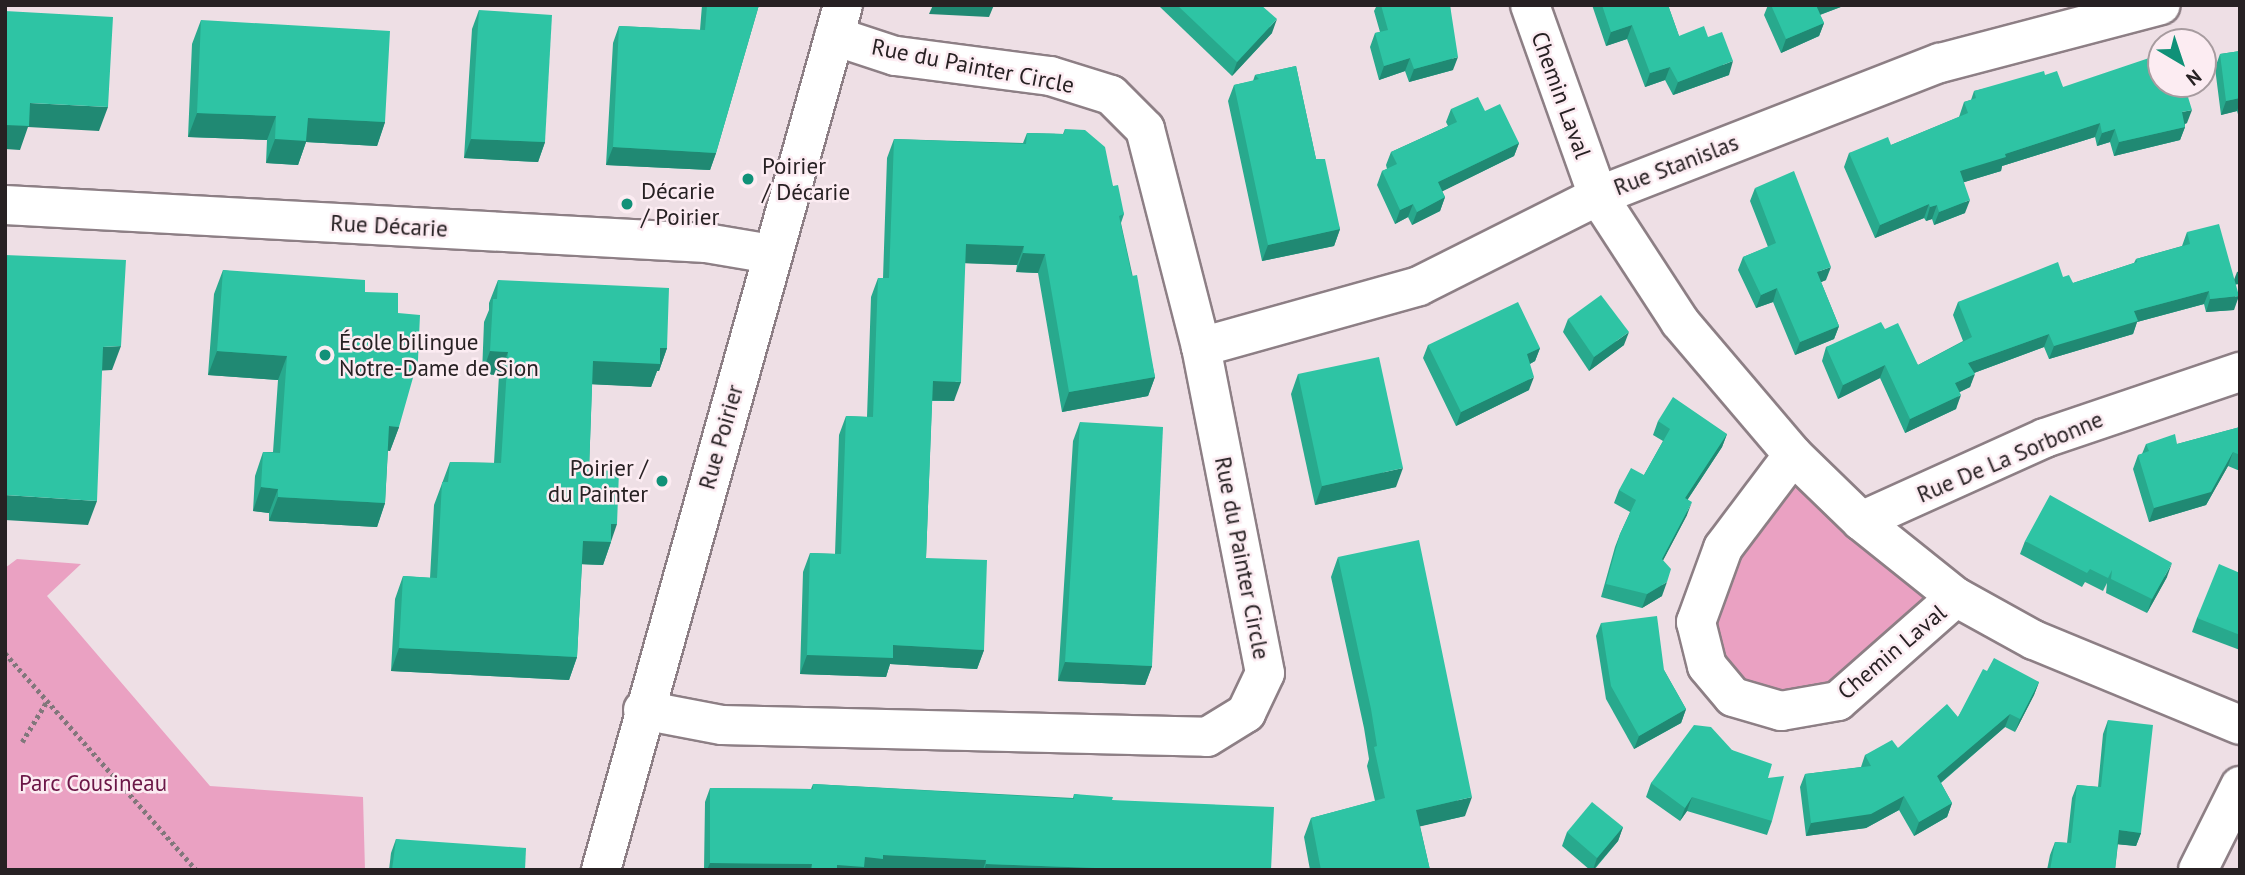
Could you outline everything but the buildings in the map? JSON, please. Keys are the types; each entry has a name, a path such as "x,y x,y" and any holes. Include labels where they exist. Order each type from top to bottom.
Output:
{"street":[{"name":"Chemin Laval","path":"1530,5 1598,195 1680,322 1793,455 1861,521 1956,597 2034,640 2240,725"},
{"name":"Rue Stanislas","path":"1200,347 1419,286 1598,195 1940,63 2161,5"},
{"name":"Rue Poirier","path":"601,870 643,710 838,21"},
{"name":"Rue du Painter Circle","path":"643,710 722,725 1207,737 1246,713 1265,673 1200,347 1145,129 1111,95 1050,76 895,56 838,21"},
{"name":"Rue Décarie","path":"5,205 706,243 771,254"},
{"name":"Rue De La Sorbonne","path":"1861,521 2045,438 2240,372"},
{"name":"Chemin Laval","path":"1793,455 1723,548 1696,622 1707,666 1732,697 1781,711 1838,701 1956,597"},
{"path":"2198,870 2240,786"}],"path":[{"path":"5,653 196,870"},
{"path":"22,742 47,701"}],"green space":[{"path":"1793,455 1956,597 1838,701 1781,711 1707,666 1723,548"},
{"name":"Parc Cousineau","path":"17,559 81,564 47,596 210,786 363,797 365,870 5,870 5,568"}],"place":[{"name":"Poirier / Décarie","path":"748,179"},
{"name":"Décarie / Poirier","path":"627,204"},
{"name":"École bilingue Notre-Dame de Sion","path":"325,355"},
{"name":"Poirier / du Painter","path":"662,481"}]}
